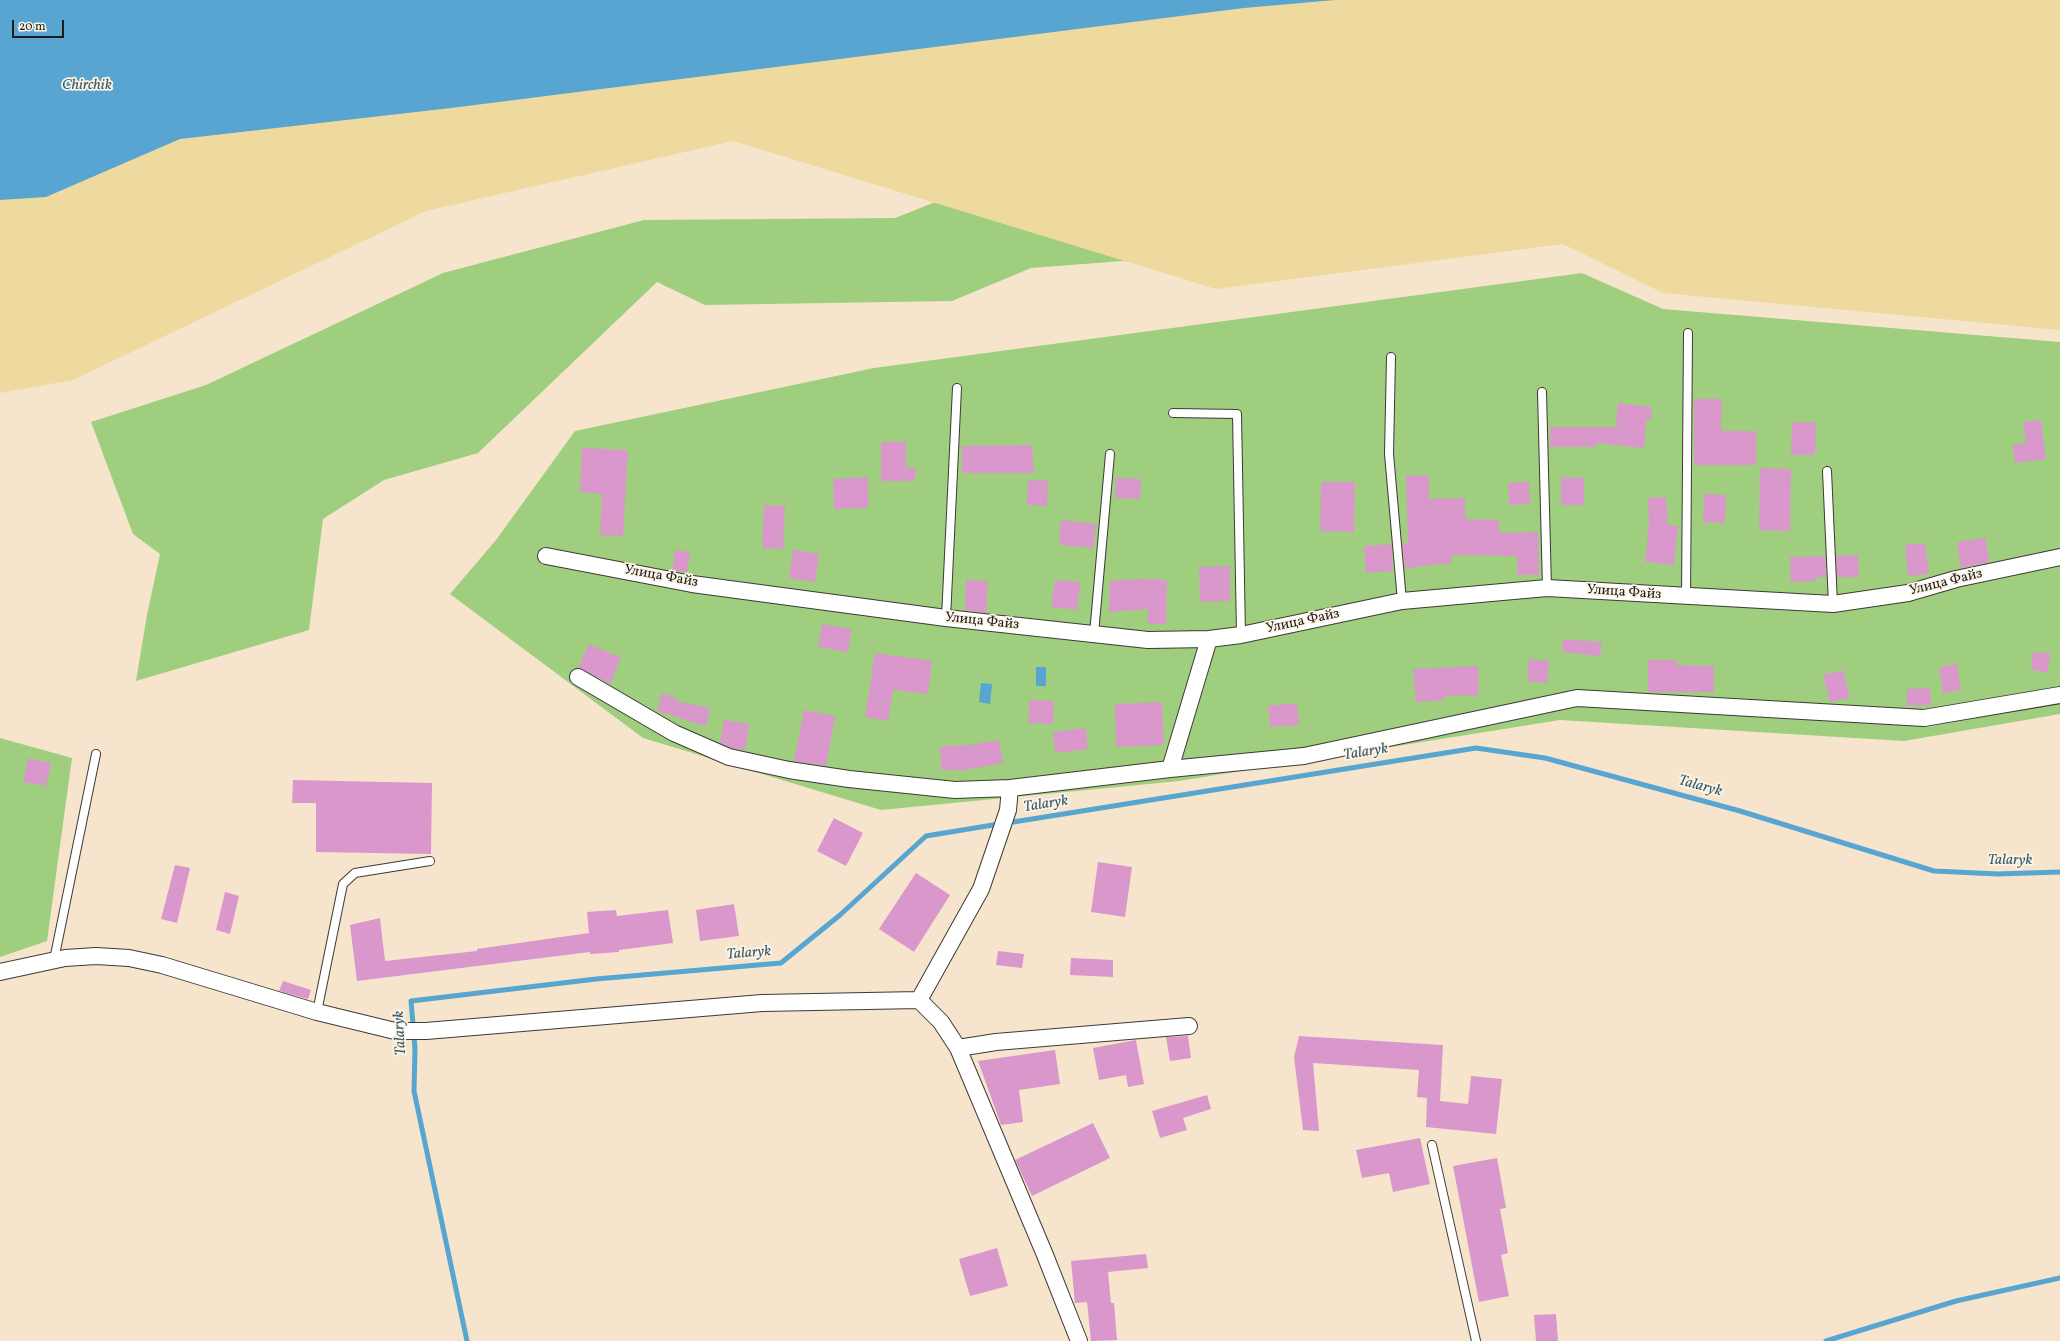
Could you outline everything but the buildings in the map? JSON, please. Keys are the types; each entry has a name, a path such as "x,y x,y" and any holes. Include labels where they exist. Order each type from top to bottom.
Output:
{"street":[{"name":"Улица Файз","path":"546,556 692,584 946,618 1148,640 1209,639 1241,635 1402,601 1548,588 1686,597 1833,604 1908,593 1956,580 2060,557"},
{"path":"1170,769 1209,639"},
{"path":"578,677 674,732 729,757 789,770 849,779 955,790 1010,788 1170,769 1304,756 1577,698 1924,718 2060,695"},
{"path":"919,1000 981,889 1008,810 1010,788"},
{"path":"0,972 54,960 96,956 146,961 317,1012 395,1031 426,1031 762,1004 919,1000 941,1022 958,1048 1045,1255 1079,1341"},
{"path":"958,1048 996,1042 1189,1026"}],"lane":[{"path":"1686,597 1688,332"},
{"path":"1391,357 1389,454 1402,601"},
{"path":"946,618 957,388"},
{"path":"1542,392 1548,588"},
{"path":"1173,414 1237,414 1241,635"},
{"path":"1094,634 1110,454"},
{"path":"1827,471 1833,604"},
{"path":"54,960 96,754"},
{"path":"317,1012 343,884 355,873 430,861"},
{"path":"1432,1145 1476,1341"}],"green space":[{"path":"1958,0 2060,0 1281,249 1031,268 952,301 705,305 657,282 478,453 384,480 323,519 309,630 136,681 147,615 160,554 133,534 91,422 206,385 443,273 644,220 895,218 943,199"},
{"path":"1582,273 1663,309 2060,342 2060,714 1904,741 1560,720 1179,781 881,810 643,738 450,594 496,540 575,431 874,368"},
{"path":"0,738 72,758 47,941 0,957"}],"sand":[{"path":"0,0 2060,0 2060,330 1663,293 1563,244 1216,289 733,141 426,211 73,380 0,393"}],"water":[{"name":"Chirchik","path":"0,0 1335,0 1244,8 451,108 180,139 46,197 0,200"},
{"path":"1036,667 1046,667 1046,686 1036,686"},
{"path":"981,683 992,684 990,704 979,702"}],"waterway":[{"name":"Talaryk","path":"1007,823 1476,748 1545,758 1740,811 1934,871 1998,874 2060,872"},
{"name":"Talaryk","path":"467,1341 414,1091 415,1048 411,1001 596,979 781,963 840,915 926,836 999,824"},
{"path":"1826,1341 1956,1301 2060,1278"}]}
